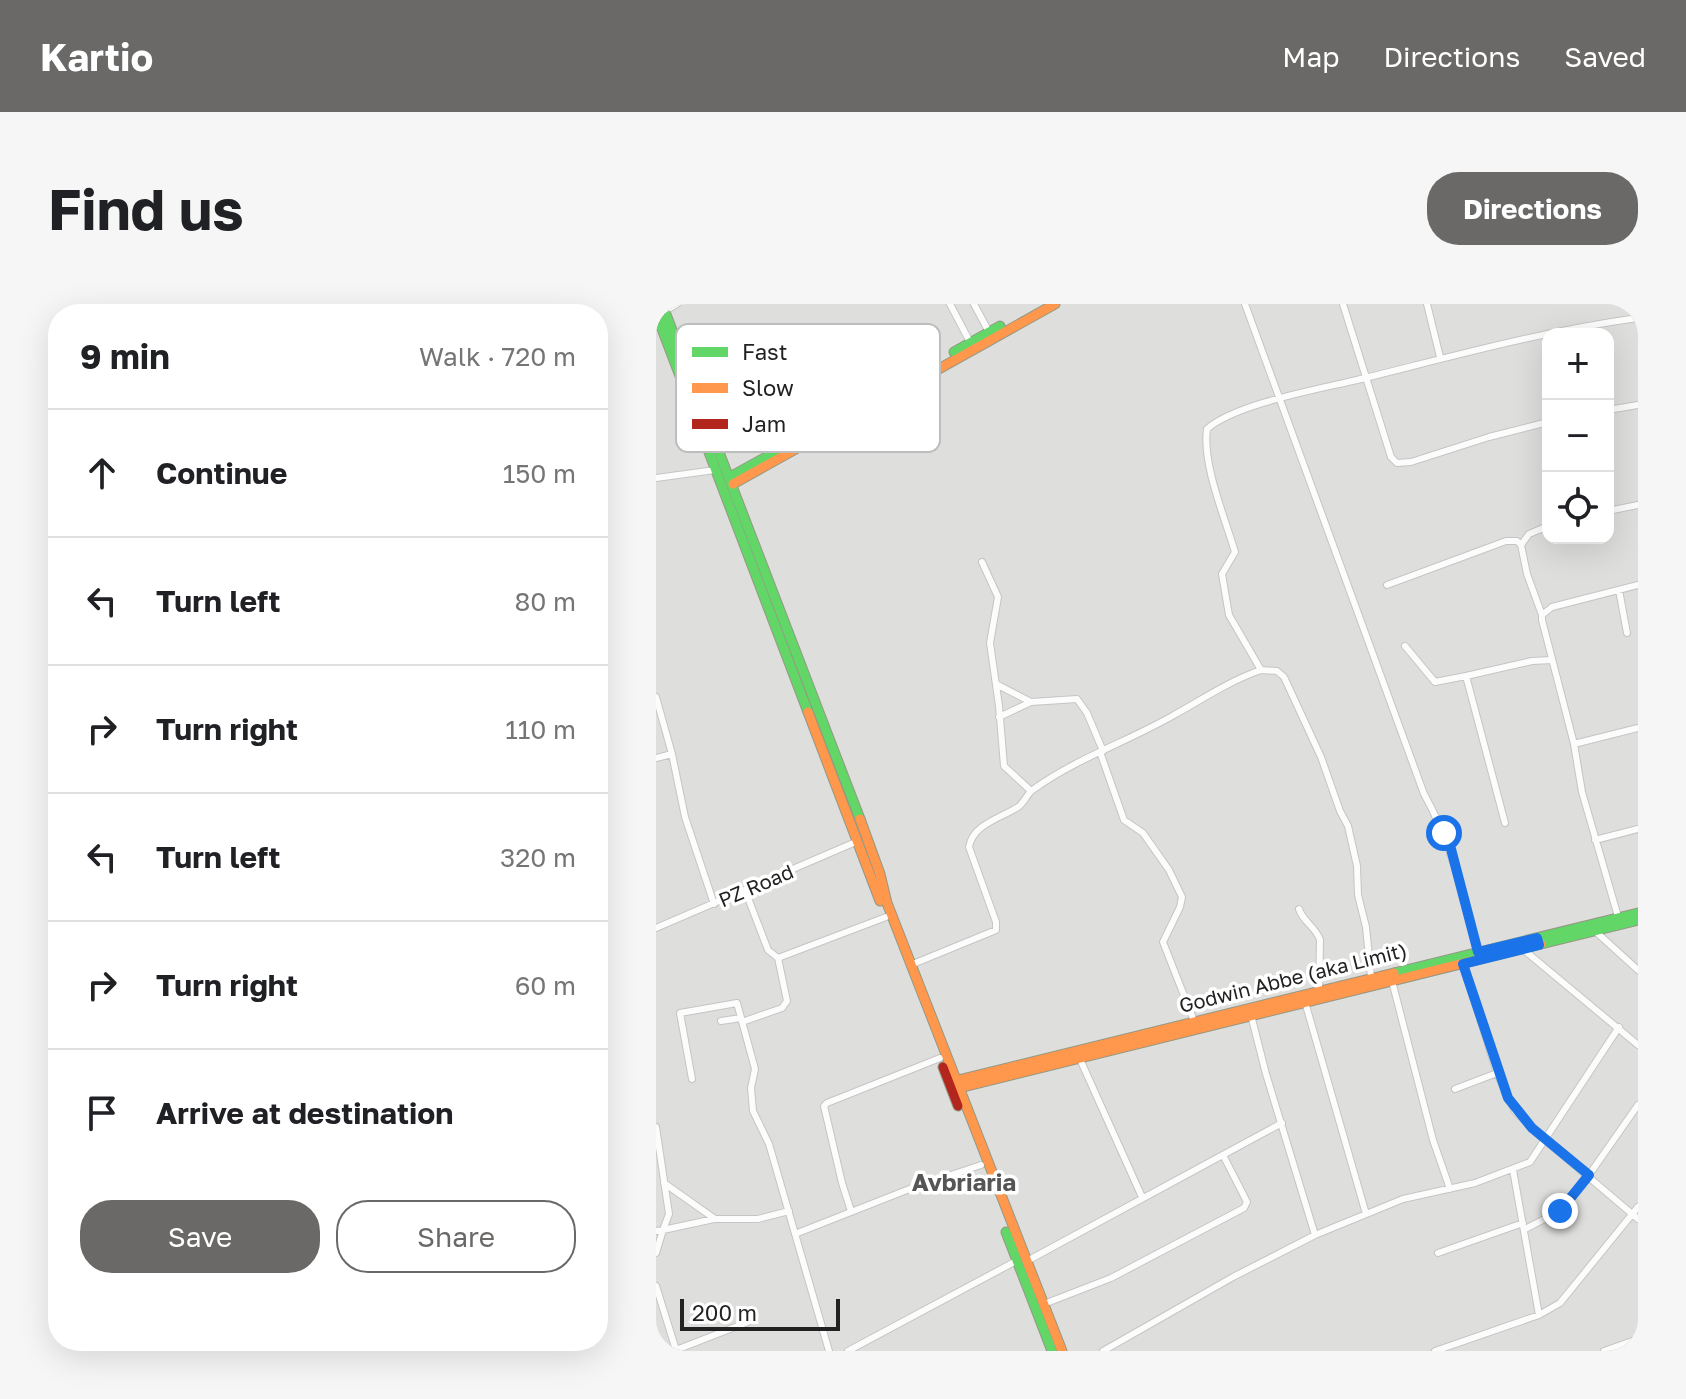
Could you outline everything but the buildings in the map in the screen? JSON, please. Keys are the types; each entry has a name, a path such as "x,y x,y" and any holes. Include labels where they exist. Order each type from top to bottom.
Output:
{"main road":[{"path":"940,361 1042,304"},
{"path":"940,367 1055,304"},
{"path":"661,309 658,327 676,372"},
{"path":"661,309 676,347"},
{"path":"708,452 856,843 1022,1260 1052,1351"},
{"path":"720,452 867,838 887,903 913,964 981,1165 1062,1351"},
{"path":"732,480 781,452"},
{"path":"732,480 783,452"},
{"name":"Godwin Abbe (aka Limit)","path":"954,1085 1371,977 1478,952 1595,931 1638,913"},
{"name":"Godwin Abbe (aka Limit)","path":"954,1085 1524,950 1538,942 1619,921 1638,920"}],"street":[{"path":"661,309 677,304"},
{"path":"950,304 970,342"},
{"path":"974,304 989,332"},
{"path":"1245,304 1424,794 1451,849 1478,952"},
{"path":"1343,304 1391,457 1397,463 1411,462 1542,424"},
{"path":"1427,304 1440,357"},
{"path":"1261,670 1229,615 1222,574 1235,552 1213,478 1207,429 1228,416 1280,398 1440,357 1579,326 1638,318"},
{"path":"1614,409 1638,405"},
{"path":"656,478 715,470"},
{"path":"1614,510 1638,505"},
{"path":"1521,545 1529,534 1542,529"},
{"path":"1387,585 1506,541 1517,541 1521,545 1574,744 1582,792 1619,921"},
{"path":"982,562 998,597 990,643 1004,766 1030,790"},
{"path":"1542,615 1552,607 1638,585"},
{"path":"1619,590 1627,633"},
{"path":"1405,646 1435,682 1532,661 1552,660"},
{"path":"913,964 996,930 996,922 969,847 970,838 982,826 1023,804 1030,790 1174,716 1239,677 1261,670 1277,671 1284,677 1309,728 1348,826 1357,866 1358,895 1366,927 1371,977"},
{"path":"1466,676 1505,823"},
{"path":"996,684 1031,702"},
{"path":"656,697 685,817 714,904"},
{"path":"999,717 1031,702 1077,699 1087,713 1124,820 1143,833 1169,870 1182,897 1163,942 1194,1021"},
{"path":"1574,744 1638,728"},
{"path":"656,758 672,754"},
{"path":"1595,840 1638,829"},
{"name":"PZ Road","path":"656,928 867,838"},
{"path":"721,1021 742,1020 785,1006 778,958 768,950 745,890"},
{"path":"1299,909 1320,940 1319,991"},
{"path":"778,958 886,917"},
{"path":"1595,931 1638,970"},
{"path":"1524,950 1638,1045"},
{"path":"1463,964 1497,1073 1515,1111 1635,1217"},
{"path":"1392,981 1433,1140 1450,1189"},
{"path":"1305,1001 1366,1214"},
{"path":"692,1079 680,1013 736,1003 740,1006 755,1069 751,1088 753,1111 769,1144 829,1351"},
{"path":"1251,1015 1315,1235"},
{"path":"1103,1351 1233,1277 1315,1235 1403,1199 1450,1189 1530,1162 1619,1027"},
{"path":"1079,1057 1142,1197"},
{"path":"851,1211 824,1106 940,1058"},
{"path":"1455,1089 1497,1073"},
{"path":"1438,1253 1524,1226 1560,1211 1638,1105"},
{"path":"848,1351 1282,1123"},
{"path":"656,1127 669,1214 660,1231 656,1253"},
{"path":"1044,1304 1111,1278 1244,1208 1247,1202 1223,1155"},
{"path":"795,1234 981,1165"},
{"path":"1513,1170 1539,1315"},
{"path":"664,1183 715,1219"},
{"path":"1435,1351 1539,1315 1567,1296 1635,1217 1638,1207"},
{"path":"660,1231 715,1219 758,1219 789,1211"},
{"path":"656,1286 675,1351 748,1322"},
{"path":"1604,1351 1638,1339"}],"shaded area":[{"path":"656,304 1638,304 1638,1351 656,1351"}],"traffic: fast":[{"path":"662,304 676,340"},
{"path":"656,313 676,366"},
{"path":"954,352 1000,326"},
{"path":"709,452 808,712"},
{"path":"719,452 860,819"},
{"path":"730,477 775,452"},
{"path":"1394,973 1638,913"},
{"path":"1541,944 1638,920"},
{"path":"1006,1232 1052,1351"}],"traffic: slow":[{"path":"940,368 1055,304"},
{"path":"733,484 790,452"},
{"path":"808,712 880,901"},
{"path":"860,819 887,903 1062,1351"},
{"path":"955,1089 1541,944"},
{"path":"950,1082 1394,973"}],"traffic: jam":[{"path":"943,1067 958,1106"}],"district":[{"name":"Avbriaria","path":"964,1183"}],"route":[{"path":"1444,833 1478,952 1537,938 1539,945 1463,964 1497,1073 1515,1111 1589,1175 1560,1211"}]}
